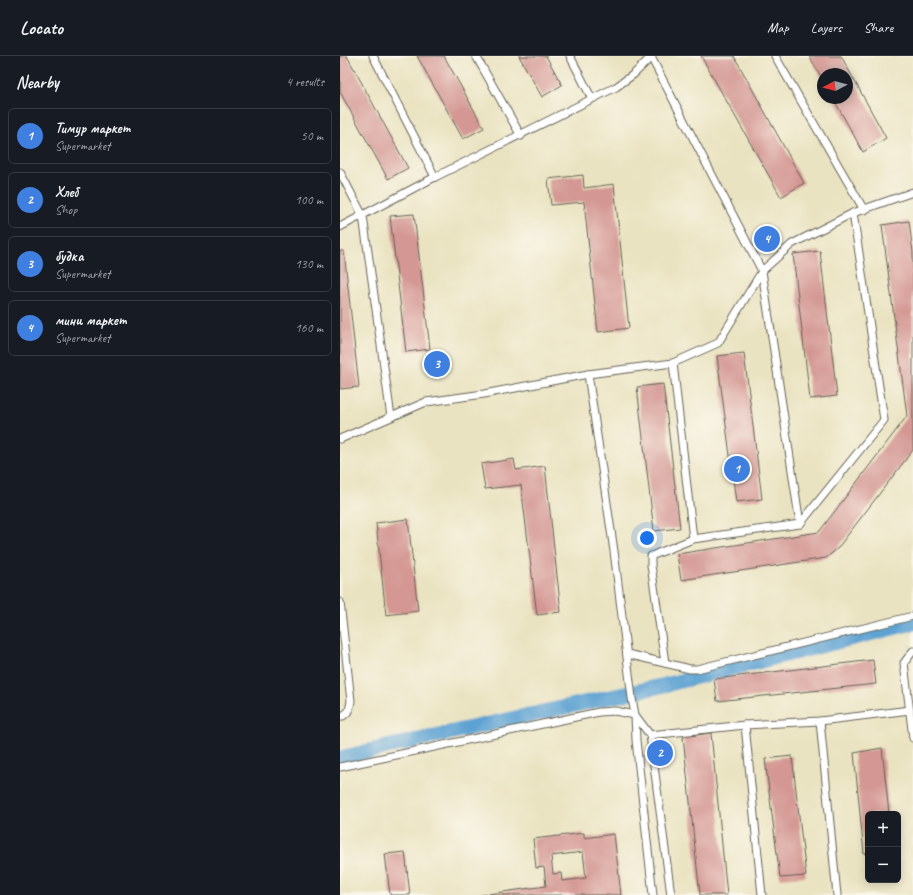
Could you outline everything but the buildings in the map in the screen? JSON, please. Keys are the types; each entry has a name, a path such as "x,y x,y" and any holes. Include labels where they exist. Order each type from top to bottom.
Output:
{"lane":[{"path":"373,56 435,178"},
{"path":"476,56 521,136"},
{"path":"570,56 592,99"},
{"path":"340,227 616,87 634,74 652,56 762,271 800,524"},
{"path":"776,56 864,210"},
{"path":"340,172 363,216 391,417"},
{"path":"340,439 426,402 484,394 588,374 673,363 718,343 762,271 792,244 853,213 913,192"},
{"path":"665,663 651,556 693,539 800,524 884,420 853,213"},
{"path":"673,363 693,539"},
{"path":"588,374 632,698 636,715 636,740 653,895"},
{"path":"340,602 351,701 349,711 343,716 340,716"},
{"path":"627,654 690,669 697,669 913,616"},
{"path":"913,651 904,663 913,738"},
{"path":"650,735 745,725 820,721 910,710"},
{"path":"340,767 599,712 615,711 636,715 650,735 671,895"},
{"path":"820,721 837,895"},
{"path":"745,725 762,895"}],"waterway":[{"path":"340,758 665,685 913,623"}],"place":[{"name":"мини маркет","path":"767,239"},
{"name":"будка","path":"437,364"},
{"name":"Тимур маркет","path":"737,469"},
{"name":"Хлеб","path":"660,753"}]}
